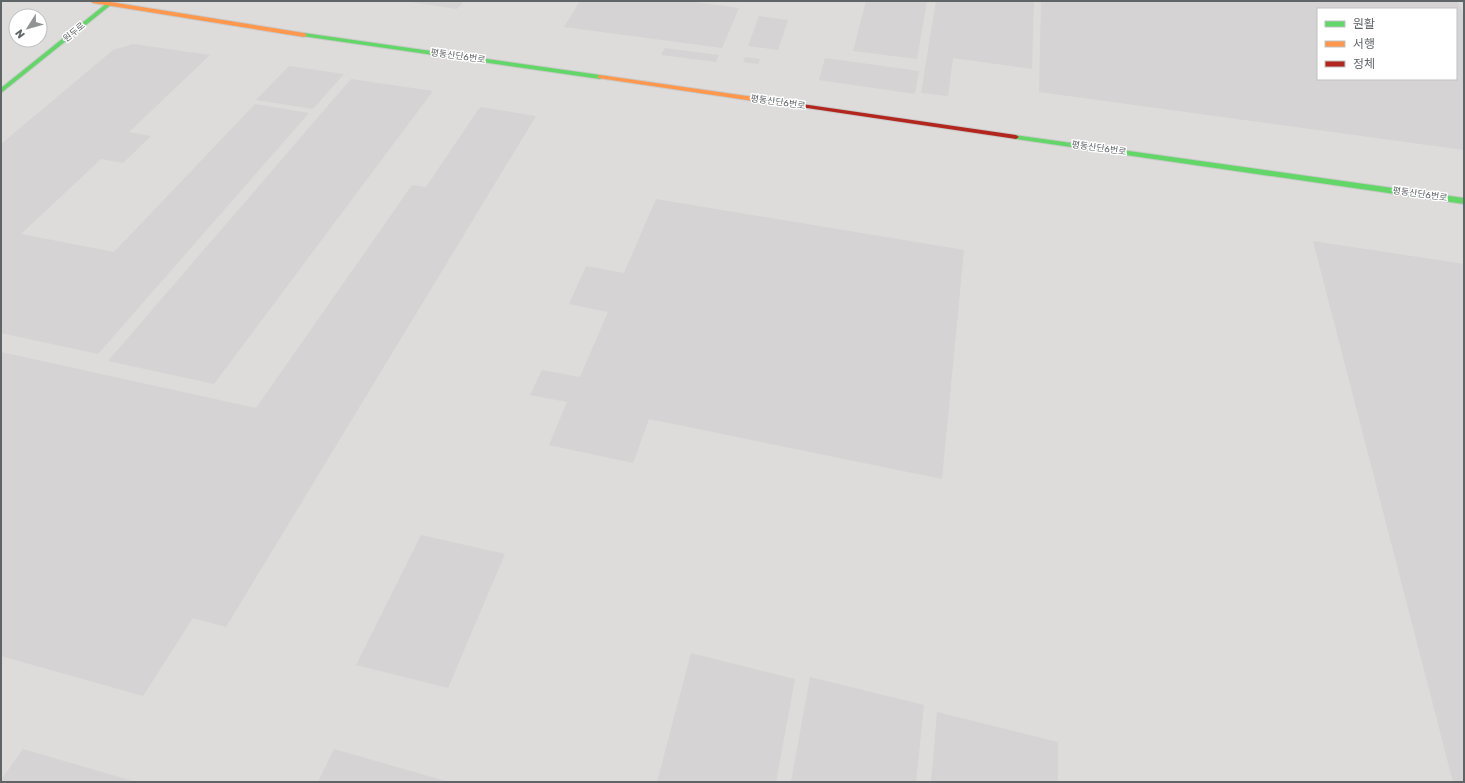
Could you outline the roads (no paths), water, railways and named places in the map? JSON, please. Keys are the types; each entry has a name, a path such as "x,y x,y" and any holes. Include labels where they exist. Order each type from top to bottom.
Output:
{"street":[{"name":"평동산단6번로","path":"93,1 305,35 1464,201"},
{"name":"원두로","path":"1,91 109,4"}]}
